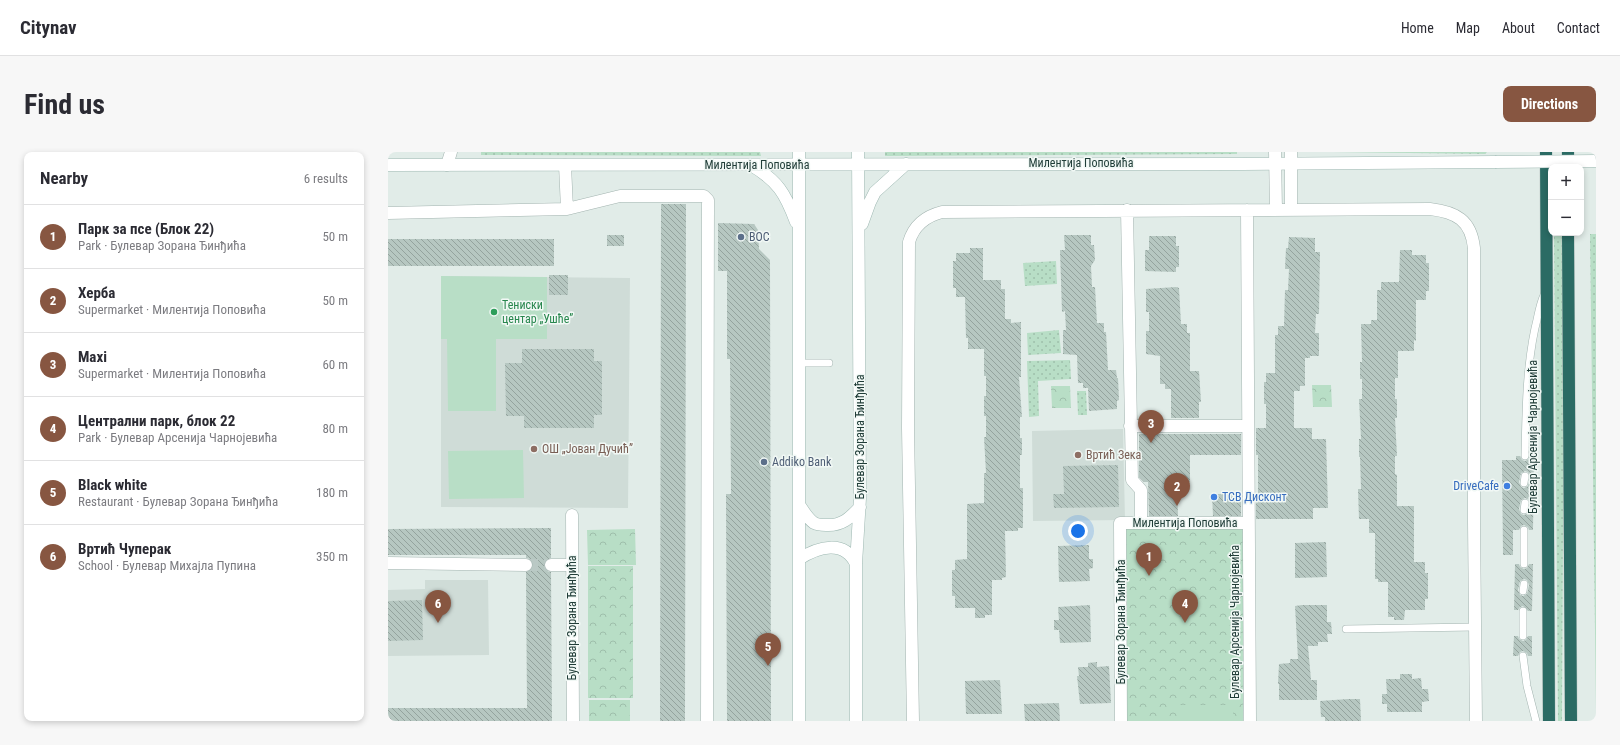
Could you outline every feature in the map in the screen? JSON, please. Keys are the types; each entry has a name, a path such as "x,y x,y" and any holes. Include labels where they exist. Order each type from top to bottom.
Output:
{"highway":[{"name":"Булевар Арсенија Чарнојевића","path":"1546,152 1549,721"},
{"path":"1568,152 1568,164"},
{"path":"1568,236 1571,721"}],"street":[{"path":"444,152 447,165"},
{"path":"447,165 452,152"},
{"path":"799,152 799,721"},
{"name":"Милентија Поповића","path":"388,165 799,165 858,158 906,164 1275,158 1495,162 1596,161"},
{"name":"Булевар Зорана Ђинђића","path":"856,721 856,564 860,507 858,158"},
{"path":"1275,158 1276,210"},
{"path":"1291,158 1291,210"},
{"path":"859,233 873,195 879,187 906,164"},
{"path":"565,165 567,209"},
{"path":"751,165 764,173 782,190 799,229"},
{"path":"388,213 567,209 620,196 704,196 707,198 709,202 707,721"},
{"path":"913,721 908,428 909,249 911,234 917,226 928,217 942,212 1430,209 1451,212 1463,220 1473,238 1474,248 1476,721"},
{"path":"1127,210 1132,480 1141,490 1141,523"},
{"name":"Милентија Поповића","path":"1120,523 1248,522 1247,210"},
{"path":"1130,426 1248,426"},
{"path":"800,506 809,519 816,524 830,526 850,519 860,507"},
{"name":"Булевар Зорана Ђинђића","path":"572,515 572,721"},
{"name":"Булевар Арсенија Чарнојевића","path":"1248,522 1250,721"},
{"name":"Булевар Зорана Ђинђића","path":"1120,523 1121,721"},
{"path":"799,559 816,550 827,547 838,548 853,558 856,564"},
{"path":"388,563 526,565"},
{"path":"551,565 572,565"}],"lane":[{"path":"1525,456 1530,351 1540,304 1546,292"},
{"path":"799,363 829,363"},
{"path":"1524,530 1524,564"},
{"path":"1523,611 1523,636"},
{"path":"1346,629 1475,627"},
{"path":"1523,656 1527,686 1536,721"}],"shaded area":[{"name":"ОШ „Јован Дучић”","path":"441,276 630,278 628,508 441,507"},
{"name":"Вртић Зека","path":"1123,429 1125,520 1033,521 1032,431"},
{"path":"425,580 488,580 489,655 388,656 388,590 425,589"}],"green space":[{"path":"481,152 760,152 761,156 481,155"},
{"path":"885,152 1237,152 1237,154 885,156"},
{"path":"1332,152 1487,152 1485,154"},
{"path":"1590,234 1596,234 1596,711"},
{"path":"1554,236 1563,236 1564,349 1562,721 1558,721"},
{"path":"1056,261 1057,284 1025,286 1023,263"},
{"name":"Тениски центар „Ушће”","path":"441,276 547,277 547,339 496,339 496,411 448,411 447,339 441,339"},
{"path":"1059,330 1061,353 1028,355 1027,333"},
{"path":"1070,360 1071,379 1038,381 1039,416 1029,417 1027,361"},
{"path":"1312,385 1331,385 1332,407 1313,407"},
{"path":"1051,386 1070,386 1071,408 1052,408"},
{"path":"1077,391 1086,391 1087,415 1078,415"},
{"path":"523,450 524,498 449,499 448,451"},
{"path":"1244,526 1243,721 1126,721 1125,531 1128,527"},
{"path":"635,529 636,565 588,565 587,530"},
{"path":"588,566 633,566 633,698 588,698"},
{"path":"589,700 630,700 630,721 589,721"},
{"path":"1178,705 1233,705 1233,721 1178,721"}],"building":[{"path":"661,204 686,204 685,721 660,721"},
{"path":"718,223 754,224 758,230 759,249 770,260 771,721 727,721 726,494 731,494 730,359 727,359 727,271 718,271"},
{"path":"607,235 624,235 624,246 607,246"},
{"path":"1064,235 1091,235 1091,245 1094,245 1095,260 1091,266 1092,287 1095,287 1097,323 1104,323 1104,332 1106,332 1108,370 1116,370 1118,378 1119,400 1117,401 1117,409 1089,411 1088,388 1083,388 1083,383 1078,383 1077,355 1063,354 1063,330 1066,330 1065,311 1062,312 1060,250 1065,250"},
{"path":"1149,236 1176,236 1176,246 1179,246 1179,267 1176,267 1176,272 1145,271 1145,250 1149,250"},
{"path":"1289,237 1315,238 1315,252 1320,252 1319,314 1316,314 1315,333 1319,333 1319,356 1310,356 1310,358 1305,358 1305,386 1300,386 1300,391 1294,391 1294,428 1312,428 1312,439 1326,439 1328,508 1313,508 1313,519 1256,519 1256,494 1258,494 1258,455 1256,455 1256,428 1266,428 1264,382 1266,382 1266,373 1275,373 1275,335 1278,335 1278,326 1284,326 1285,290 1288,290 1289,269 1285,269 1286,248 1288,248"},
{"path":"388,239 554,239 554,266 388,266"},
{"path":"970,248 983,248 983,280 1001,280 1001,289 1005,289 1005,319 1011,319 1011,323 1021,322 1021,377 1019,377 1022,417 1020,417 1020,438 1022,438 1022,455 1020,455 1020,488 1023,488 1023,528 1018,528 1018,531 1005,531 1006,577 1002,578 1002,580 992,580 992,615 985,615 985,618 975,618 975,608 955,608 955,596 952,596 952,570 955,570 955,560 967,559 967,504 984,503 984,473 986,473 984,437 986,437 986,416 984,416 984,396 986,396 986,376 984,376 984,349 968,349 968,338 966,338 965,297 956,297 956,288 953,288 953,261 956,261 956,253 970,253"},
{"path":"1400,250 1412,250 1412,255 1426,255 1426,263 1429,263 1429,291 1426,291 1426,300 1416,300 1416,341 1414,340 1414,351 1398,351 1398,378 1395,378 1395,399 1397,399 1397,418 1395,418 1397,456 1395,456 1395,474 1397,475 1397,506 1414,506 1414,562 1425,562 1425,573 1428,573 1428,599 1425,599 1425,610 1405,610 1404,620 1394,620 1394,617 1388,617 1388,582 1378,582 1378,579 1375,579 1375,533 1369,533 1369,519 1359,519 1358,489 1361,489 1359,439 1361,439 1359,399 1362,399 1362,379 1360,379 1360,362 1362,362 1361,324 1371,324 1371,320 1377,320 1377,290 1381,290 1381,282 1399,282"},
{"path":"549,275 568,275 568,295 549,295"},
{"path":"1179,288 1181,324 1187,324 1187,333 1190,333 1190,371 1199,371 1201,402 1199,402 1199,418 1171,418 1171,389 1165,389 1165,384 1160,384 1160,356 1146,354 1146,331 1149,331 1149,312 1146,312 1146,289"},
{"path":"522,349 594,349 594,361 602,361 602,415 594,415 594,428 524,428 524,416 506,416 505,363 522,363"},
{"path":"1139,434 1241,434 1241,455 1190,455 1190,482 1177,482 1178,516 1149,516 1148,482 1144,482 1139,477"},
{"path":"1516,456 1520,456 1522,460 1525,461 1529,459 1530,456 1534,456 1533,530 1529,530 1528,527 1524,525 1521,526 1519,530 1513,530 1513,555 1503,555 1502,460 1516,460","holes":["1525,471 1528,472 1530,477 1528,486 1524,488 1521,487 1519,482 1521,473","1525,498 1528,499 1530,504 1528,513 1524,515 1521,514 1519,509 1521,500"]},
{"path":"1118,465 1119,507 1054,508 1053,494 1064,494 1063,466"},
{"path":"1212,494 1241,494 1241,516 1213,516"},
{"path":"551,528 551,558 545,561 544,565 547,571 551,572 552,721 388,721 388,708 527,708 526,572 532,569 533,565 530,559 526,558 526,555 388,555 388,529"},
{"path":"1326,542 1327,577 1295,578 1295,543"},
{"path":"1089,545 1089,559 1093,559 1093,568 1089,569 1090,581 1059,582 1058,546"},
{"path":"1515,564 1519,564 1520,567 1524,569 1527,568 1529,564 1533,564 1532,611 1528,611 1523,606 1518,610 1514,610","holes":["1524,579 1527,580 1529,585 1527,594 1523,596 1520,595 1518,590 1520,581"]},
{"path":"422,600 423,640 388,641 388,601"},
{"path":"1090,605 1091,642 1060,643 1059,630 1054,630 1054,620 1059,620 1058,607"},
{"path":"1327,605 1327,622 1331,622 1332,634 1327,634 1328,642 1318,642 1318,646 1308,646 1311,680 1317,680 1317,700 1279,700 1279,664 1290,663 1290,659 1298,659 1295,606"},
{"path":"1514,636 1518,636 1519,639 1523,641 1526,640 1528,636 1532,636 1532,656 1528,656 1527,653 1523,651 1520,652 1518,656 1513,656"},
{"path":"1097,662 1097,667 1109,666 1111,703 1080,704 1077,676 1079,676 1078,667 1088,667 1088,663"},
{"path":"1400,674 1412,674 1412,679 1421,678 1422,689 1428,689 1429,701 1422,702 1422,712 1387,712 1387,704 1382,704 1382,694 1387,694 1386,679 1400,679"},
{"path":"1000,680 1002,714 966,714 965,681"},
{"path":"1360,699 1361,721 1325,721 1325,717 1321,717 1320,701"},
{"path":"1059,703 1060,721 1025,721 1024,704"}],"tunnel":[{"path":"526,565 551,565"}],"place":[{"name":"BOC","path":"741,237"},
{"name":"Тениски центар „Ушће”","path":"494,312"},
{"name":"Maxi","path":"1151,443"},
{"name":"ОШ „Јован Дучић”","path":"534,449"},
{"name":"Вртић Зека","path":"1078,455"},
{"name":"Addiko Bank","path":"764,462"},
{"name":"DriveCafe","path":"1507,486"},
{"name":"ТСВ Дисконт","path":"1214,497"},
{"name":"Херба","path":"1177,506"},
{"name":"Парк за псе (Блок 22)","path":"1149,576"},
{"name":"Вртић Чуперак","path":"438,623"},
{"name":"Централни парк, блок 22","path":"1185,623"},
{"name":"Black white","path":"768,666"}]}
